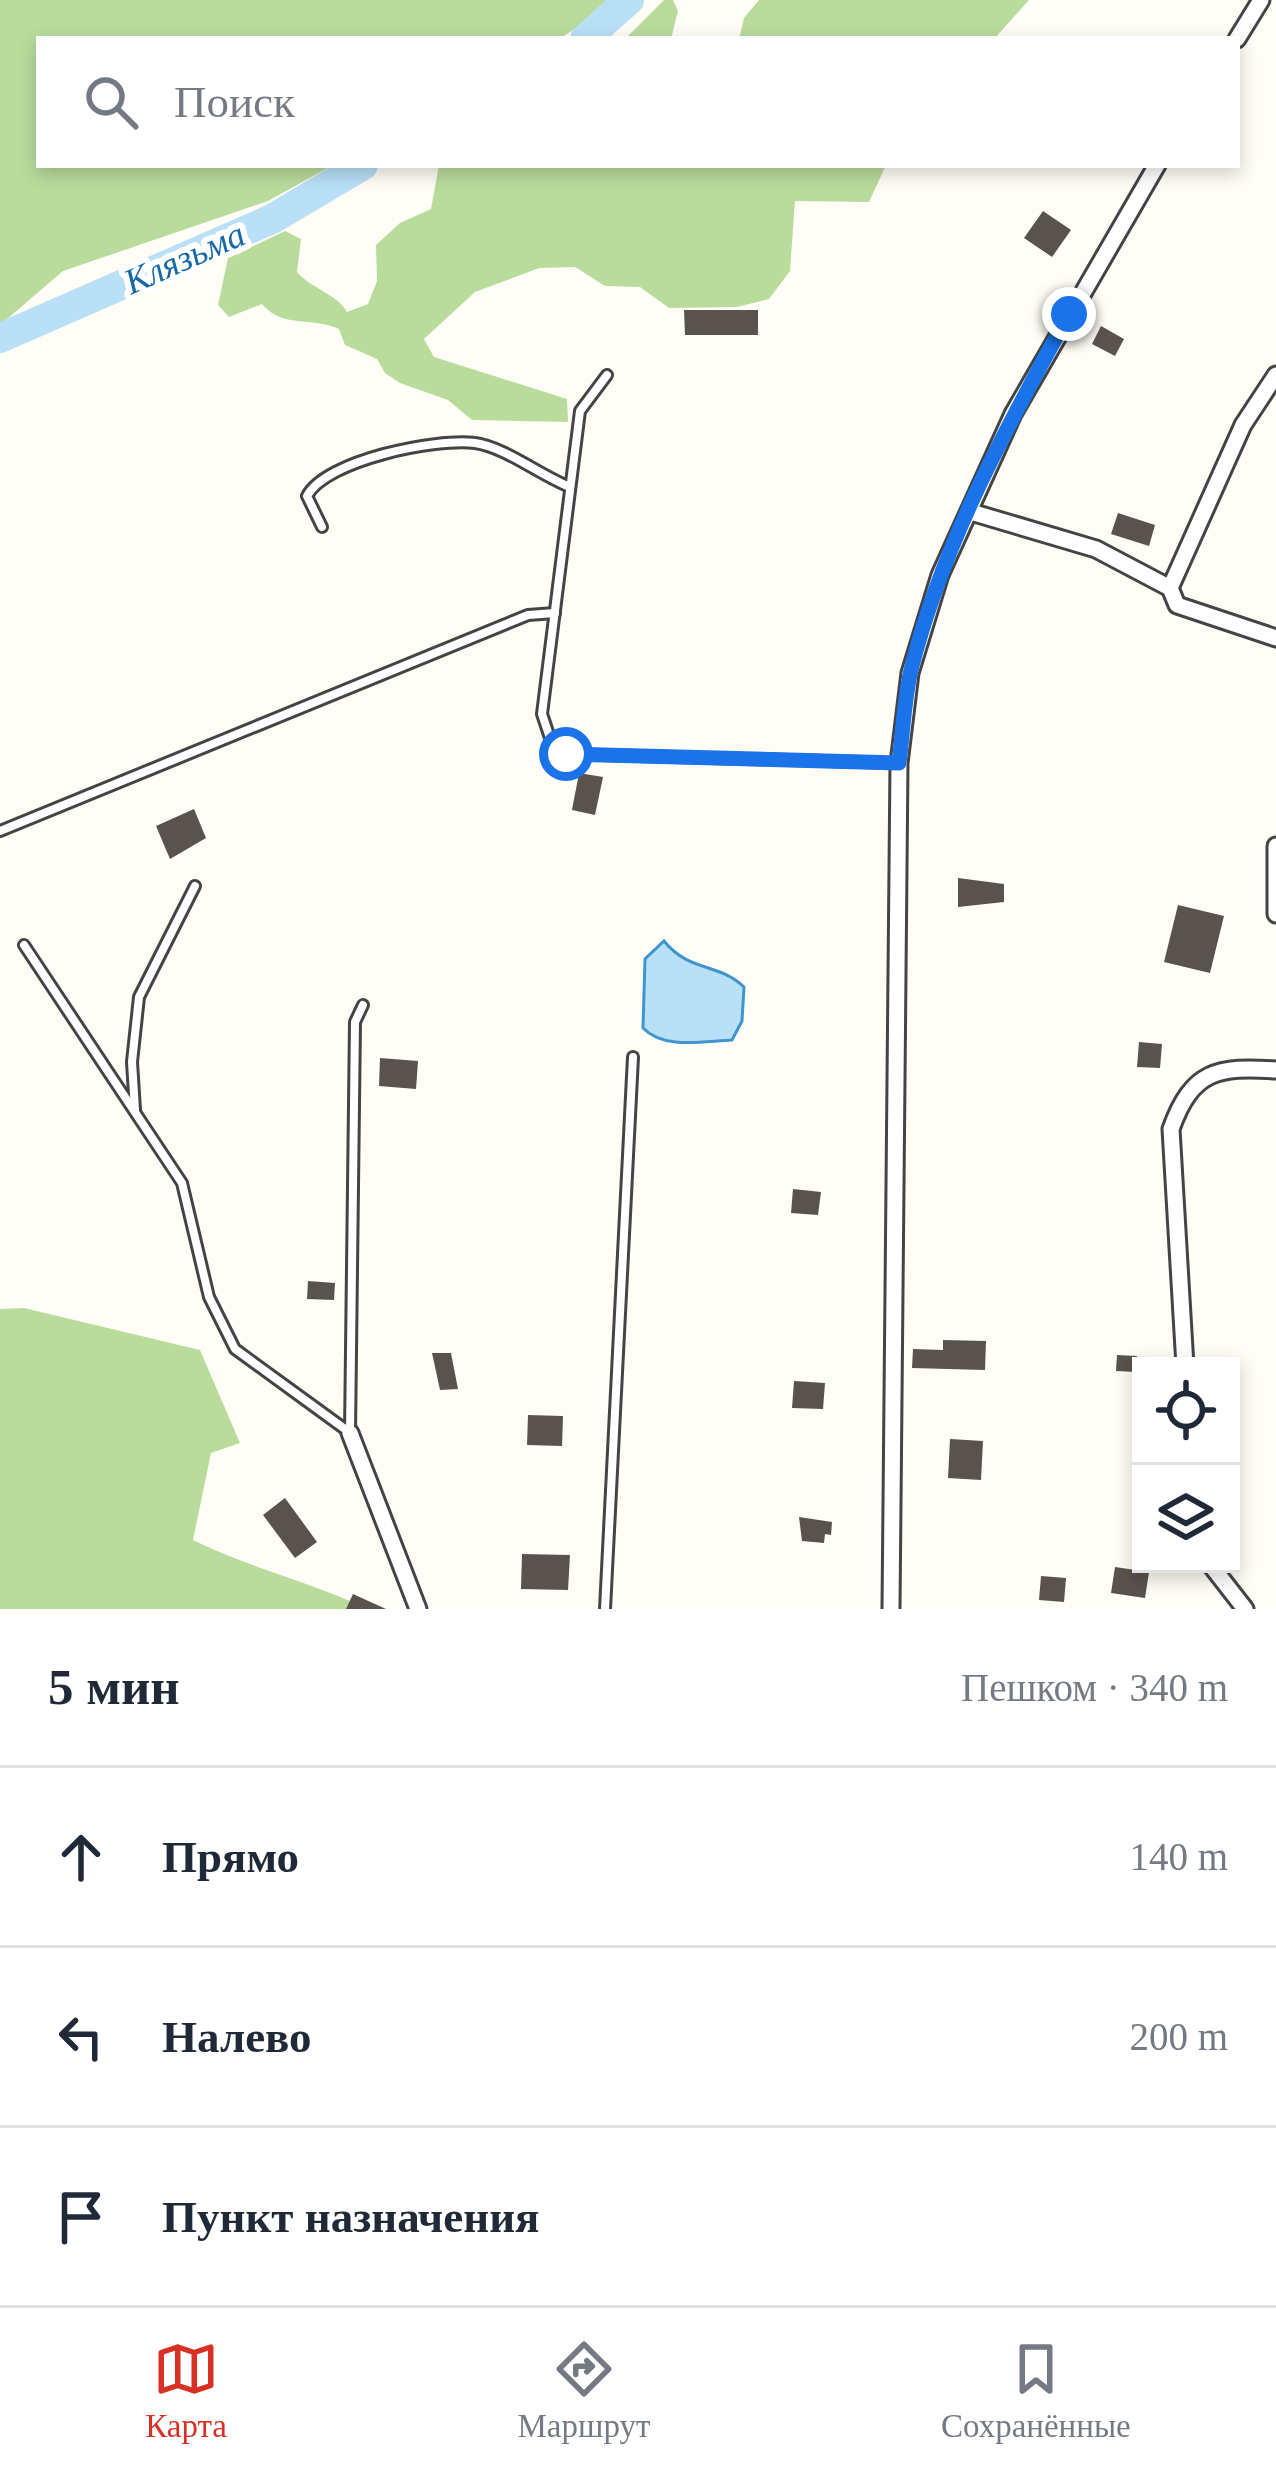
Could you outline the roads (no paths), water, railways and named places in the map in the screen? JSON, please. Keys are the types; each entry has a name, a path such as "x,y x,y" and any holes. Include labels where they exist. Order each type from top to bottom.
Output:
{"street":[{"path":"1239,36 1261,0"},
{"path":"891,1609 899,763 910,674 940,575 1013,414 1155,168"},
{"path":"1170,588 1243,424 1276,375"},
{"path":"970,512 1096,549 1170,588 1177,605 1276,638"},
{"path":"1276,846 1276,914"},
{"path":"1184,1357 1171,1129 1183,1094 1209,1074 1239,1068 1276,1070"},
{"path":"350,1433 418,1609"},
{"path":"1217,1573 1245,1609"}],"lane":[{"path":"607,375 580,411 542,714 552,744 566,754 899,763"},
{"path":"322,527 308,496 313,486 335,472 411,446 478,443 570,487"},
{"path":"0,830 528,614 555,613"},
{"path":"135,1115 132,1062 139,997 195,886"},
{"path":"24,945 182,1183 209,1297 235,1349 350,1433"},
{"path":"350,1433 355,1022 363,1005"},
{"path":"604,1609 633,1058"}],"water":[{"path":"664,941 684,958 744,987 742,1021 732,1040 673,1042 643,1028 645,959"}],"waterway":[{"name":"Клязьма","path":"588,36 629,0"},
{"name":"Клязьма","path":"0,338 272,219 358,168"}]}
